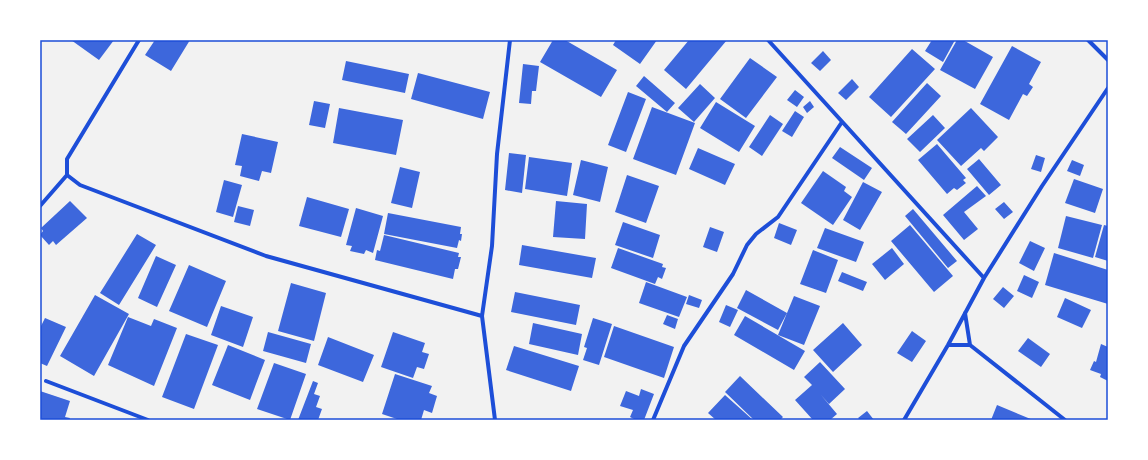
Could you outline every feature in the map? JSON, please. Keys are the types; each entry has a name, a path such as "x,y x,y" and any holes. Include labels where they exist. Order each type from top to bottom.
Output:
{"street":[{"path":"40,206 67,175 67,159 139,40"},
{"path":"495,420 482,316 492,246 497,154 510,40"},
{"path":"768,40 984,278"},
{"path":"1088,40 1108,60"},
{"path":"904,420 948,346 984,278 1042,186 1108,88"},
{"path":"653,420 684,346 733,274 747,245 756,234 778,217 842,122"},
{"path":"67,175 80,186 266,256 482,316"},
{"path":"965,313 970,345"},
{"path":"948,346 970,345 1065,420"},
{"path":"46,381 148,420"}],"building":[{"path":"71,40 114,40 99,60"},
{"path":"155,40 190,40 171,71 145,55"},
{"path":"553,40 565,40 617,70 601,97 540,62"},
{"path":"616,40 657,40 640,64 613,45"},
{"path":"689,40 727,40 686,89 664,70"},
{"path":"932,40 955,40 943,62 925,51"},
{"path":"957,40 963,40 993,57 975,89 940,70"},
{"path":"1012,46 1041,62 1029,84 1033,87 1027,96 1023,94 1009,120 980,104"},
{"path":"912,49 935,69 891,117 869,97"},
{"path":"823,51 831,60 820,71 811,63"},
{"path":"750,58 777,77 746,118 720,99"},
{"path":"346,61 409,74 405,93 342,80"},
{"path":"523,64 539,66 536,91 532,91 531,104 519,103"},
{"path":"418,73 490,92 483,119 411,99"},
{"path":"644,76 675,103 667,112 636,86"},
{"path":"852,79 859,87 846,100 838,93"},
{"path":"927,83 941,96 906,134 892,122"},
{"path":"700,84 715,98 694,122 678,108"},
{"path":"795,90 804,97 797,107 787,100"},
{"path":"628,92 646,99 626,152 608,145"},
{"path":"314,101 330,104 325,128 309,125"},
{"path":"810,101 814,107 807,113 803,107"},
{"path":"716,102 755,126 739,152 700,128"},
{"path":"652,107 695,123 676,175 633,159"},
{"path":"339,108 403,120 396,155 333,143"},
{"path":"971,108 998,137 984,151 981,148 961,166 937,140"},
{"path":"795,111 804,117 792,137 782,131"},
{"path":"770,115 783,124 762,156 749,147"},
{"path":"933,115 945,128 920,152 907,139"},
{"path":"242,134 278,142 271,173 262,171 259,181 240,176 242,166 235,165"},
{"path":"937,144 966,178 963,180 966,183 957,190 954,188 947,194 918,160"},
{"path":"840,147 872,168 864,180 832,158"},
{"path":"698,148 735,164 725,185 689,169"},
{"path":"509,153 526,155 522,193 505,190"},
{"path":"1036,155 1045,158 1041,172 1031,169"},
{"path":"529,157 572,163 567,196 525,189"},
{"path":"979,159 1001,185 989,195 967,169"},
{"path":"581,160 608,167 600,202 573,195"},
{"path":"1072,160 1084,165 1080,176 1067,171"},
{"path":"400,167 420,172 412,208 391,203"},
{"path":"823,171 846,187 844,191 852,197 833,225 801,203"},
{"path":"627,175 659,186 646,223 615,212"},
{"path":"1074,179 1103,189 1095,213 1065,203"},
{"path":"224,180 242,185 233,217 216,212"},
{"path":"863,182 882,192 860,230 843,220"},
{"path":"977,186 986,196 964,212 978,229 964,240 943,215"},
{"path":"307,197 349,209 341,237 299,226"},
{"path":"70,201 87,218 56,245 53,241 49,245 40,235 43,231 41,228"},
{"path":"556,201 587,204 585,239 553,237"},
{"path":"1004,202 1013,212 1004,219 995,209"},
{"path":"238,206 254,210 250,226 234,222"},
{"path":"356,208 383,216 373,253 366,250 364,254 350,251 352,246 346,245"},
{"path":"913,209 957,261 948,268 905,216"},
{"path":"388,213 461,227 461,241 459,240 457,248 384,234"},
{"path":"1066,216 1102,225 1093,258 1058,248"},
{"path":"623,222 660,235 653,258 615,245"},
{"path":"779,223 797,230 791,245 774,238"},
{"path":"910,225 953,276 934,292 891,241"},
{"path":"1104,225 1108,226 1108,261 1095,257"},
{"path":"710,227 724,232 717,252 703,247"},
{"path":"825,228 864,242 856,262 817,248"},
{"path":"137,234 156,245 119,305 100,293"},
{"path":"384,235 459,253 458,257 461,257 458,269 455,269 453,279 375,260 377,250 380,251"},
{"path":"1030,241 1045,248 1034,271 1019,263"},
{"path":"522,245 596,258 592,278 519,265"},
{"path":"618,248 663,264 662,267 666,268 662,279 658,277 655,284 611,268"},
{"path":"892,248 904,264 885,280 872,264"},
{"path":"813,250 838,260 826,293 800,284"},
{"path":"1054,253 1108,270 1108,304 1045,285"},
{"path":"156,256 176,265 157,307 138,298"},
{"path":"189,265 226,281 207,327 169,311"},
{"path":"842,272 867,282 863,291 838,281"},
{"path":"1024,275 1039,282 1032,298 1017,291"},
{"path":"646,282 687,297 679,317 639,303"},
{"path":"291,283 326,293 314,341 278,331"},
{"path":"1003,287 1014,296 1004,308 993,299"},
{"path":"746,290 787,313 778,330 737,308"},
{"path":"515,292 580,305 576,325 511,312"},
{"path":"95,295 129,314 94,376 60,356"},
{"path":"689,295 702,300 699,308 686,304"},
{"path":"794,296 820,306 804,345 778,335"},
{"path":"1065,298 1091,310 1082,328 1057,317"},
{"path":"726,305 738,310 730,327 719,322"},
{"path":"221,306 253,317 243,347 211,335"},
{"path":"667,315 678,319 675,329 663,324"},
{"path":"745,316 805,351 794,370 734,335"},
{"path":"128,317 151,326 154,319 177,328 154,386 108,365"},
{"path":"45,318 66,327 47,366 40,363 40,328"},
{"path":"593,318 612,324 599,365 583,360 587,348 584,347"},
{"path":"533,323 582,334 578,355 529,344"},
{"path":"843,323 862,345 833,372 813,350"},
{"path":"614,326 674,347 664,378 604,357"},
{"path":"912,331 926,341 912,362 897,353"},
{"path":"268,332 311,344 306,363 263,351"},
{"path":"393,332 425,343 422,352 429,354 424,369 417,367 413,378 381,367"},
{"path":"186,334 218,345 194,409 162,397"},
{"path":"328,337 374,355 363,382 318,365"},
{"path":"1028,338 1050,354 1041,367 1018,351"},
{"path":"1101,344 1108,347 1108,381 1100,377 1101,374 1090,370 1094,361 1096,362"},
{"path":"228,345 265,360 250,400 212,385"},
{"path":"514,346 579,366 571,391 506,370"},
{"path":"820,362 845,389 829,404 821,395 837,414 830,420 813,420 795,400 812,385 804,377"},
{"path":"274,363 306,374 290,420 257,409"},
{"path":"395,374 432,386 429,393 437,396 432,413 424,410 421,420 400,420 382,414"},
{"path":"740,376 783,417 780,420 754,420 725,392"},
{"path":"313,381 318,383 314,394 320,396 316,407 322,409 318,420 298,420"},
{"path":"641,389 654,394 644,420 636,420 630,417 633,410 620,406 626,391 639,396"},
{"path":"40,391 70,401 65,417 70,418 69,420 40,420"},
{"path":"725,395 753,420 716,420 708,413"},
{"path":"997,405 1033,420 991,420"},
{"path":"867,411 874,420 860,420 858,418"}]}
